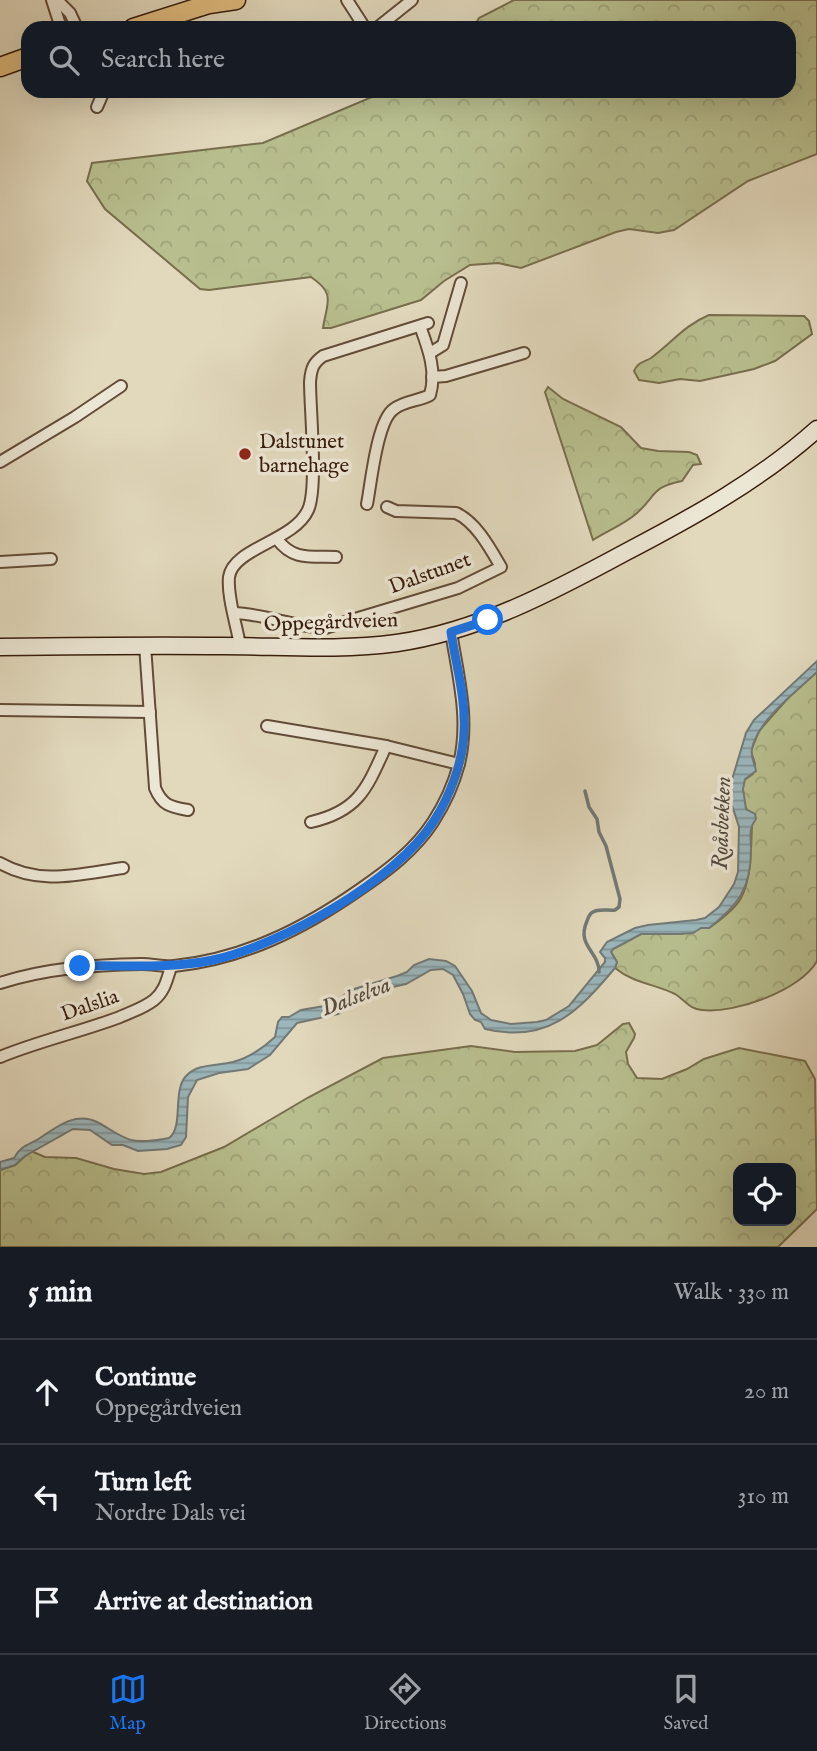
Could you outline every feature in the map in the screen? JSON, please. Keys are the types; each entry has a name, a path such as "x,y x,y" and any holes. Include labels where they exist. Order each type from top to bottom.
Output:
{"main road":[{"path":"154,21 212,2 236,0"},
{"path":"0,67 21,60"},
{"name":"Oppegårdveien","path":"0,647 357,647 451,632 488,620 649,540 748,483 795,449 817,429"}],"street":[{"path":"52,0 59,21"},
{"path":"57,0 74,21"},
{"path":"347,0 360,21"},
{"path":"386,21 412,0"},
{"path":"97,107 101,98"},
{"path":"430,353 443,345 461,283"},
{"path":"240,646 229,575 236,562 297,526 308,510 311,499 310,382 315,362 323,356 424,324 430,353 430,395 395,407 388,414 382,430 367,504"},
{"path":"432,377 446,376 524,353"},
{"path":"0,462 121,386"},
{"name":"Dalstunet","path":"234,613 254,614 325,628 458,588 501,567 488,545 462,516 456,513 396,511 387,507"},
{"path":"277,539 286,551 294,555 336,557"},
{"path":"0,562 51,559"},
{"path":"0,983 50,970 80,966 146,964 171,967 242,952 324,914 388,870 421,838 434,821 459,764 464,732 462,691 451,632"},
{"path":"145,645 155,788 161,801 171,807 188,810"},
{"path":"0,710 150,712"},
{"path":"267,726 386,746 459,764"},
{"path":"311,822 332,817 349,807 362,793 386,746"},
{"path":"0,863 15,872 35,877 123,868"},
{"name":"Dalslia","path":"0,1057 27,1045 83,1031 136,1010 154,1000 164,989 171,967"}],"green space":[{"path":"514,0 817,0 817,154 748,181 674,230 658,233 629,229 616,232 521,268 498,263 470,265 421,300 331,328 323,328 328,305 327,294 311,277 200,289 105,209 87,181 92,163 263,143 369,98 796,98 796,21 477,21"},
{"path":"709,315 804,316 809,321 812,334 775,361 754,369 700,381 680,379 659,383 639,380 634,371 637,366 651,358 692,324"},
{"path":"548,387 563,399 621,427 641,448 689,452 697,455 701,464 693,465 682,481 659,489 632,517 593,540 545,392"},
{"path":"817,672 817,961 809,972 797,981 766,998 716,1010 694,1008 675,994 622,973 615,968 617,962 611,952 613,949 641,934 680,934 709,928 741,898 750,861 752,821 744,802 743,781 753,774 755,764 751,751 759,731 789,697"},
{"path":"629,1023 635,1034 626,1052 628,1064 637,1078 662,1079 704,1059 739,1048 805,1061 815,1079 817,1209 778,1247 0,1247 0,1170 15,1165 31,1151 45,1157 76,1158 144,1174 161,1172 224,1147 309,1097 383,1058 471,1046 515,1052 575,1051 597,1045 623,1024"}],"water":[{"name":"Dalselva","path":"817,661 817,672 769,717 755,738 752,757 756,771 745,779 743,789 746,809 755,814 756,819 751,830 749,875 735,903 709,928 701,928 693,933 641,934 613,949 611,952 617,962 615,968 588,998 559,1021 526,1032 485,1029 481,1022 470,1014 453,975 443,969 431,970 406,984 388,988 338,1014 297,1023 270,1055 248,1069 219,1073 197,1080 188,1097 186,1137 181,1145 138,1151 123,1145 112,1145 90,1130 73,1129 25,1156 15,1165 0,1170 0,1162 14,1158 23,1147 75,1119 90,1119 131,1140 169,1138 176,1126 182,1083 191,1072 202,1067 239,1060 256,1052 275,1037 278,1022 282,1017 289,1017 301,1010 330,1005 351,990 397,976 429,959 446,961 455,966 472,991 481,1013 491,1020 511,1024 537,1022 546,1020 569,1006 605,962 600,952 607,942 635,928 705,918 719,907 734,884 738,872 739,827 728,793 746,733 754,720"}],"waterway":[{"path":"585,791 606,846 620,899 619,907 615,910 598,910 592,913 584,930 586,943 596,959 599,972"}],"place":[{"name":"Dalstunet barnehage","path":"245,454"}],"route":[{"path":"80,966 146,964 171,967 242,952 324,914 388,870 421,838 434,821 459,764 464,732 462,691 451,632 488,620"}],"water label":[{"name":"Roåsbekken","path":"722,823"}]}
